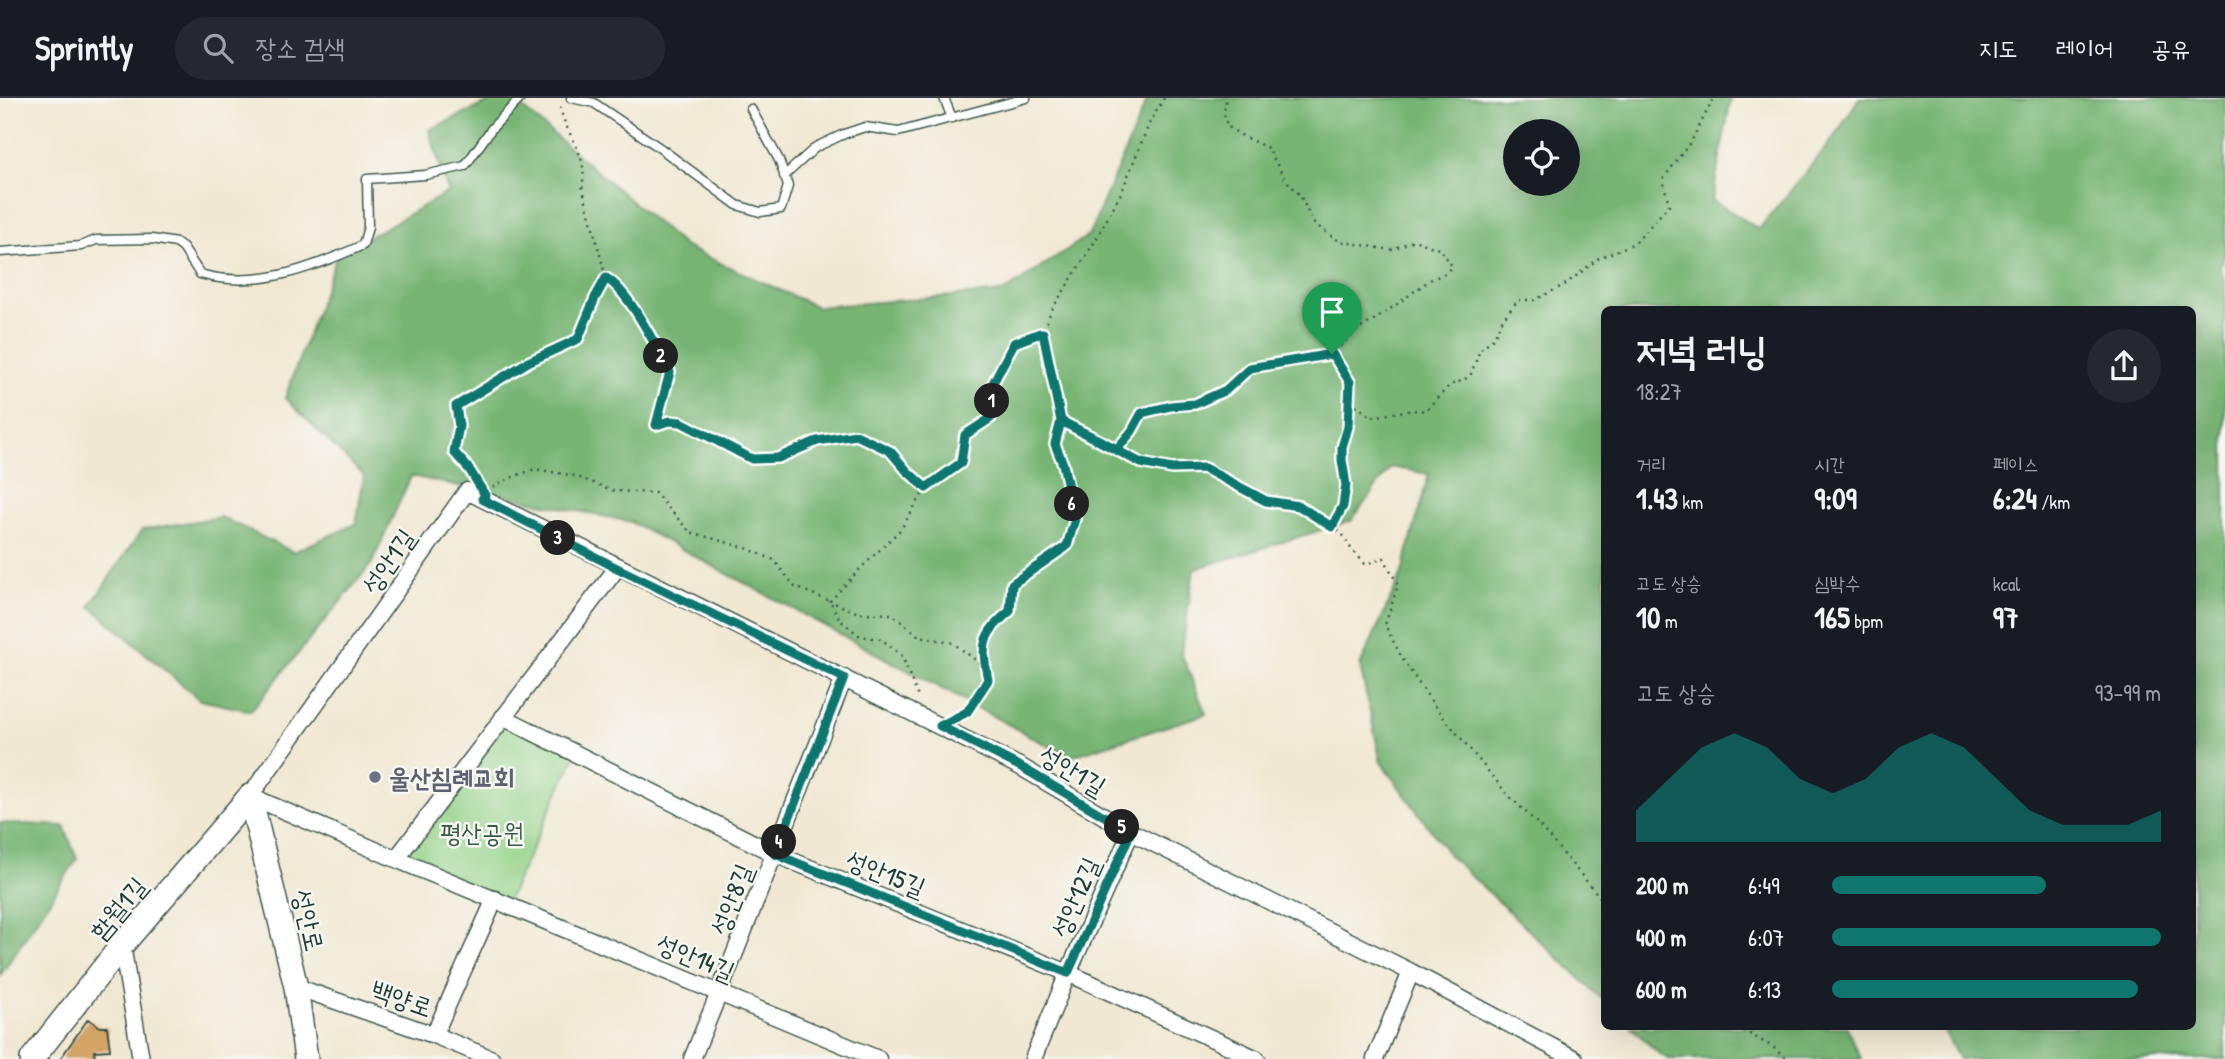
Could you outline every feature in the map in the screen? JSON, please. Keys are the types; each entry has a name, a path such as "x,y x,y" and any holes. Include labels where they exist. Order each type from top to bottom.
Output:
{"street":[{"name":"성안1길","path":"250,796 467,491 1021,767 1131,832 1411,972 1575,1059"},
{"path":"396,859 617,568"},
{"name":"성안8길","path":"692,1059 844,678"},
{"name":"성안15길","path":"503,717 775,854 1068,973 1257,1059"},
{"name":"성안14길","path":"250,796 878,1059"},
{"name":"함월1길","path":"32,1059 122,945 250,796"},
{"name":"성안로","path":"250,796 296,987 306,1059"},
{"name":"성안12길","path":"1033,1059 1131,832"},
{"path":"434,1035 495,899"},
{"path":"122,945 141,1059"},
{"path":"1375,1059 1411,972"},
{"name":"백양로","path":"296,987 434,1035 492,1059"}],"lane":[{"path":"0,252 80,246 96,240 152,239 176,243 183,248 200,274 211,277 259,279 322,264 363,245 368,227 367,179 425,175 465,166 492,128 522,98"},
{"path":"571,98 594,103 737,205 760,212 781,209 788,186 775,151 751,108"},
{"path":"944,98 952,118"},
{"path":"785,176 816,147 865,127 898,132 1026,98"}],"path":[{"path":"560,98 563,122 577,143 585,173 582,186 606,278 614,283 630,304 670,372 656,425 670,421 681,422 752,459 778,458 817,441 856,435 890,451 926,488"},
{"path":"940,726 967,712 988,680 982,650 992,625 1010,611 1012,584 1067,546 1075,519 1063,464 1055,444 1061,421 1043,333 1051,311 1094,243 1121,193 1149,124 1164,98"},
{"path":"1117,449 1142,413 1195,404 1226,390 1250,368 1332,354 1356,331 1452,267 1441,250 1414,240 1391,250 1378,248 1339,241 1313,223 1300,195 1284,178 1268,148 1227,126 1224,114 1226,98"},
{"path":"1350,401 1372,417 1403,410 1424,411 1450,385 1471,374 1480,350 1494,337 1503,319 1518,300 1535,300 1566,284 1599,258 1634,243 1669,205 1663,179 1692,140 1714,98"},
{"path":"606,278 578,339 528,362 456,406 459,426 454,452 469,469 483,497 496,484 535,469 575,476 614,491 655,493 690,532 746,548 774,560 795,587 858,613 892,614 919,636 953,643 986,668"},
{"path":"830,601 901,529 926,488 961,463 965,435 991,418 992,385 1014,343 1043,333"},
{"path":"1332,354 1350,382 1348,427 1342,447 1345,496 1332,527"},
{"path":"1061,421 1141,463 1172,469 1204,468 1266,501 1299,506 1342,533 1349,546 1365,564 1384,558 1398,585 1385,625 1403,660 1436,709 1601,899"},
{"path":"830,601 840,620 860,636 881,639 902,656 917,696"},
{"path":"1742,1030 1773,1047 1787,1059"}],"green space":[{"path":"498,98 511,98 685,247 817,307 1004,292 1089,235 1148,98 1731,98 1712,200 1759,229 1834,138 1859,98 2225,98 2225,254 2220,267 2225,284 2225,1059 1959,1059 1944,1030 2196,1030 2196,306 1601,306 1601,998 1450,856 1381,762 1360,666 1401,576 1429,474 1391,467 1351,521 1194,569 1181,653 1206,714 1069,757 631,522 411,476 372,563 251,711 200,700 90,606 142,530 221,517 293,552 356,524 364,476 285,398 337,255 448,192 429,130"},
{"name":"평산공원","path":"503,717 576,754 506,904 396,859"},
{"path":"0,823 64,826 77,859 0,976"},
{"path":"1634,1030 1848,1030 1861,1059 1668,1059"}],"building":[{"path":"88,1019 100,1027 107,1027 110,1050 94,1051 95,1059 60,1059"}],"place":[{"name":"울산침례교회","path":"375,777"}],"route":[{"path":"1332,354 1250,368 1226,390 1195,404 1142,413 1117,449 1061,421 1043,333 1040,333 1014,343 992,385 991,418 965,435 961,463 926,488 890,451 856,435 817,441 778,458 752,459 681,422 670,421 656,425 670,372 630,304 614,283 606,278 578,339 528,362 456,406 459,426 454,452 469,469 485,495 482,499 844,678 775,854 1068,973 1131,832 1021,767 940,726 967,712 988,680 982,650 992,625 1010,611 1012,584 1067,546 1075,519 1063,464 1055,444 1061,421 1141,463 1172,469 1204,468 1266,501 1299,506 1332,527 1343,506 1346,485 1342,447 1348,427 1350,401 1350,382 1332,354"}]}
